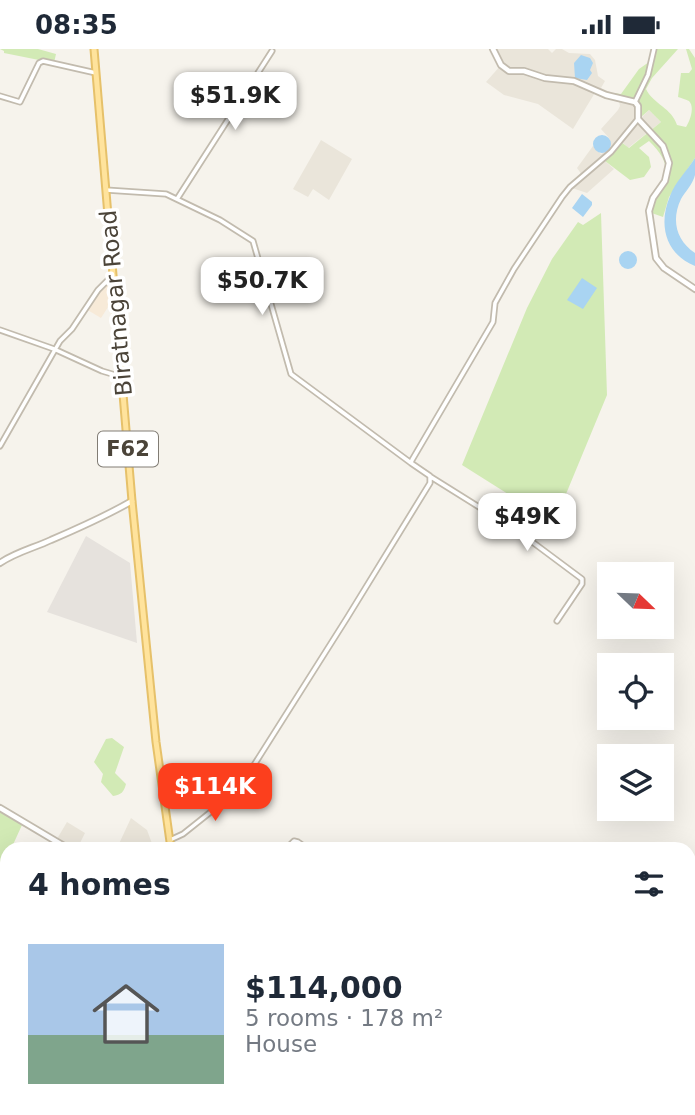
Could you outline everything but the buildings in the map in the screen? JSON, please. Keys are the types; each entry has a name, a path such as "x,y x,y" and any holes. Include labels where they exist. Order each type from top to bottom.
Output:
{"main road":[{"name":"Biratnagar Road","path":"94,49 132,501 156,742 170,840"}],"street":[{"path":"411,463 494,322 495,303 514,269 570,187 601,162 638,119 638,106 635,102 606,95 574,81 545,78 524,71 509,71 501,65 493,49"},
{"path":"635,102 648,75 654,49"},
{"path":"177,199 272,51"},
{"path":"0,96 19,102 39,63 43,61 96,73"},
{"path":"638,119 663,146 669,163 665,181 653,198 649,211 656,258 664,268 695,289"},
{"path":"106,190 157,192 219,220 253,241 294,378 429,476 519,532 582,579 582,584 557,621"},
{"path":"0,446 54,349 72,329 98,290 114,275"},
{"path":"0,330 122,377"},
{"path":"170,840 183,834 237,791 242,784 430,483 429,476"},
{"path":"0,563 132,501"},
{"path":"0,808 57,842"}],"shaded area":[{"path":"493,49 548,49 552,53 556,49 562,49 569,53 590,54 595,60 598,76 605,81 601,88 612,95 634,100 641,118 649,110 661,122 628,148 622,142 605,161 614,169 587,193 572,188 569,185 582,175 577,168 593,146 601,154 611,147 609,138 601,129 618,110 619,101 596,91 573,129 538,104 504,95 486,82 501,65"},
{"path":"321,140 352,159 329,200 313,189 308,197 293,189"},
{"path":"112,279 114,306 108,307 101,318 86,309"},
{"path":"86,536 130,563 137,643 47,612"},
{"path":"131,818 147,830 151,842 120,842"},
{"path":"67,822 85,833 80,842 55,842"}],"green space":[{"path":"0,49 38,49 56,54 54,63 4,53"},
{"path":"652,49 678,49 652,78 646,89 653,99 671,114 677,125 686,127 692,107 689,101 678,97 681,73 689,73 692,69 686,49 689,49 695,58 695,158 669,197 663,217 646,211 664,177 665,169 659,152 649,141 639,148 649,157 651,167 644,177 630,180 605,161 621,142 629,148 661,122 649,110 640,118 640,106 611,95 621,94 639,69 649,62"},
{"path":"601,213 607,395 554,523 462,465 527,308 552,259 578,222 583,225"},
{"path":"112,738 124,747 115,773 126,784 122,793 113,796 101,782 103,774 94,762 106,739"},
{"path":"0,812 22,825 14,842 0,842"}],"water":[{"path":"581,55 590,58 593,63 590,70 592,73 587,80 575,78 574,63"},
{"path":"602,135 609,137 609,151 602,153 595,151 593,144 595,137"},
{"path":"695,158 695,175 681,199 676,222 683,242 695,253 695,266 685,261 671,246 665,217 672,191"},
{"path":"582,194 592,202 583,217 572,208"},
{"path":"628,251 634,254 637,260 634,266 628,269 622,266 619,260 622,254"},
{"path":"582,278 597,288 583,309 567,300"}]}
